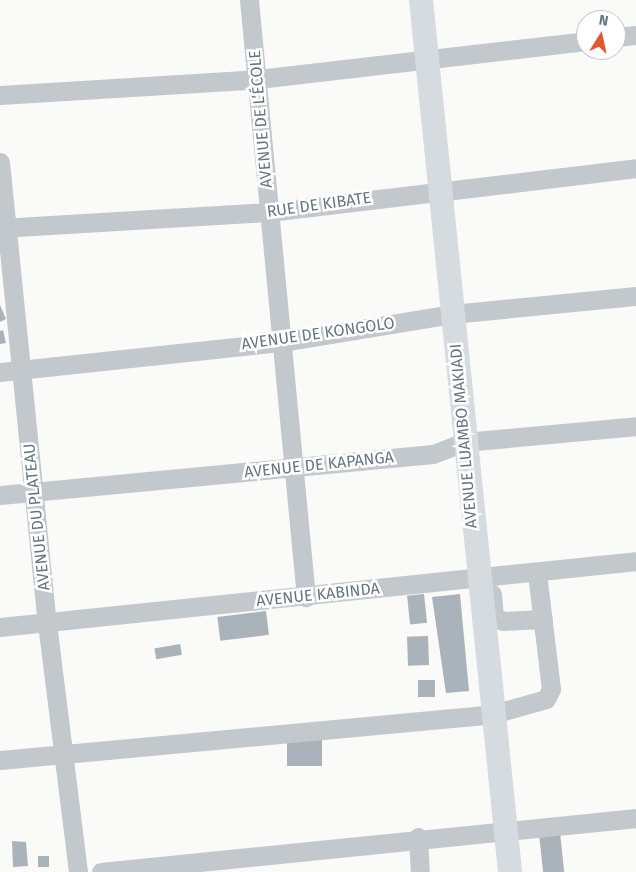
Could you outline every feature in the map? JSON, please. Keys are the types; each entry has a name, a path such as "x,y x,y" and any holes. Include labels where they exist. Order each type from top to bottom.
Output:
{"main road":[{"name":"AVENUE LUAMBO MAKIADI","path":"421,0 465,442 484,578 493,714 510,872"}],"street":[{"name":"AVENUE DE L’ÉCOLE","path":"249,0 258,79 280,342 295,469 306,596"},
{"path":"0,95 258,79 576,41"},
{"name":"AVENUE DU PLATEAU","path":"0,162 4,228 23,369 33,492 47,623 78,872"},
{"name":"RUE DE KIBATE","path":"4,228 269,212 439,188 636,168"},
{"name":"AVENUE DE KONGOLO","path":"0,372 280,342 452,314 636,296"},
{"name":"AVENUE DE KAPANGA","path":"0,495 295,469 433,454 465,442 636,426"},
{"name":"AVENUE KABINDA","path":"0,627 537,573 636,561"},
{"path":"0,760 64,752 493,714 546,699 552,689 537,573"},
{"path":"484,578 494,616 504,621 543,618"},
{"path":"101,872 242,864 418,837 636,818"},
{"path":"418,837 420,872"}],"building":[{"path":"0,305 6,319 0,322"},
{"path":"3,330 6,343 0,344 0,331"},
{"path":"424,594 427,623 410,625 407,596"},
{"path":"460,594 469,691 446,693 432,597"},
{"path":"266,611 269,635 220,641 217,617"},
{"path":"428,636 429,665 408,666 407,637"},
{"path":"180,644 182,655 156,659 154,649"},
{"path":"418,680 435,680 435,697 418,697"},
{"path":"287,731 322,731 322,766 287,766"},
{"path":"560,832 564,872 543,872 539,834"},
{"path":"12,841 26,842 28,866 13,867"},
{"path":"38,856 49,856 49,867 38,867"}]}
